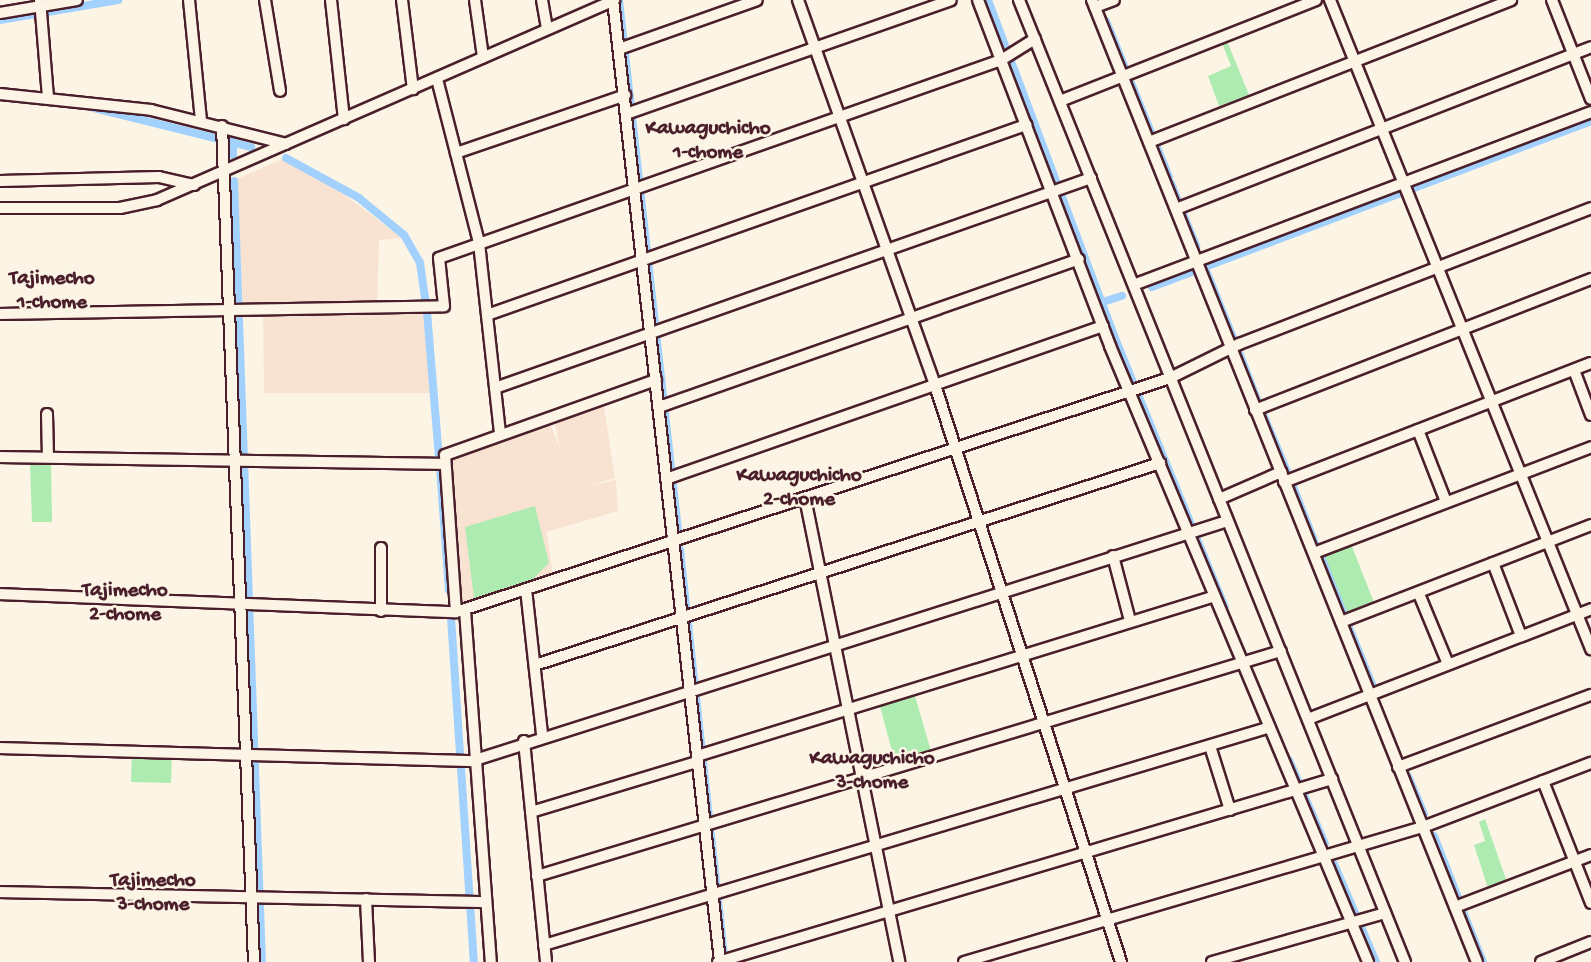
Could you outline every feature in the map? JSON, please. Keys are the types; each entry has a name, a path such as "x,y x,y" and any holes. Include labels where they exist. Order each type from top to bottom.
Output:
{"street":[{"path":"0,13 77,0"},
{"path":"189,0 201,121"},
{"path":"265,0 280,91"},
{"path":"331,0 344,119"},
{"path":"402,0 413,89"},
{"path":"475,0 483,57"},
{"path":"542,0 547,29"},
{"path":"0,208 120,208 194,185 614,0 719,962 1332,779"},
{"path":"619,49 757,0"},
{"path":"798,0 934,386 1121,962"},
{"path":"627,114 951,0"},
{"path":"978,0 1103,326 1139,388 1160,463 1212,597 1368,962"},
{"path":"1019,0 1136,284 1170,378 1405,962"},
{"path":"1114,0 1093,4 1477,962"},
{"path":"1060,101 1316,0"},
{"path":"1330,0 1591,650"},
{"path":"1149,142 1511,0"},
{"path":"1552,0 1591,99"},
{"path":"40,8 48,97"},
{"path":"0,314 234,312 444,306 439,258 1001,60 1035,39"},
{"path":"1176,209 1591,48"},
{"path":"437,79 479,243 500,433"},
{"path":"0,94 48,97 201,121 223,131 286,144"},
{"path":"456,153 625,95"},
{"path":"1136,284 1200,269 1407,189 1591,112"},
{"path":"487,315 1026,125"},
{"path":"223,131 234,312 257,898 254,962"},
{"path":"0,181 159,177 194,185"},
{"path":"495,388 1091,178"},
{"path":"0,594 381,611 460,611 1170,378 1232,350 1591,208"},
{"path":"659,407 1079,259"},
{"path":"1255,410 1591,279"},
{"path":"666,479 1103,326"},
{"path":"1219,499 1418,430 1591,363"},
{"path":"1574,370 1591,414"},
{"path":"491,962 476,758 445,464 447,453 656,380"},
{"path":"47,414 48,458"},
{"path":"1418,430 1446,502"},
{"path":"1314,553 1591,447"},
{"path":"0,456 445,464"},
{"path":"535,665 1160,463"},
{"path":"805,498 846,711 899,962"},
{"path":"0,748 461,761 1227,521"},
{"path":"1341,622 1419,594 1591,525"},
{"path":"381,548 381,611"},
{"path":"1113,556 1130,621"},
{"path":"1493,563 1521,636"},
{"path":"526,589 542,735"},
{"path":"1419,594 1448,664"},
{"path":"531,812 1130,621 1212,597"},
{"path":"1308,719 1591,609"},
{"path":"537,876 1281,651"},
{"path":"1398,767 1591,695"},
{"path":"544,945 712,897 1268,728"},
{"path":"524,741 546,962"},
{"path":"1210,746 1230,810"},
{"path":"964,962 1423,827 1591,763"},
{"path":"1543,781 1591,903"},
{"path":"1455,907 1591,855"},
{"path":"0,892 486,903"},
{"path":"366,899 369,962"},
{"path":"1212,962 1385,912"},
{"path":"1541,962 1591,942"}],"shaded area":[{"path":"282,159 330,184 402,238 379,240 377,305 423,305 432,393 264,393 263,307 243,307 237,179"},
{"path":"603,400 615,478 587,486 616,480 618,511 547,532 553,576 463,605 449,457 548,419 560,448 553,416"}],"green space":[{"path":"1225,36 1249,95 1219,106 1208,76 1231,66 1220,38"},
{"path":"30,462 51,462 52,522 32,522"},
{"path":"535,506 549,563 533,579 474,598 465,527"},
{"path":"1351,544 1375,605 1346,616 1323,555"},
{"path":"913,689 931,751 895,762 878,699"},
{"path":"132,749 172,750 171,783 131,782"},
{"path":"1485,819 1507,882 1488,888 1474,845 1485,841 1479,822"}],"waterway":[{"path":"0,20 118,0"},
{"path":"619,0 678,530"},
{"path":"988,0 1117,343 1225,607"},
{"path":"1106,21 1169,177"},
{"path":"94,108 251,147"},
{"path":"1152,287 1591,121"},
{"path":"233,142 233,155"},
{"path":"286,158 359,198 404,235 420,263 426,304"},
{"path":"234,181 262,962"},
{"path":"1171,183 1179,204"},
{"path":"1182,211 1196,246"},
{"path":"1205,268 1234,340"},
{"path":"1103,302 1122,296"},
{"path":"427,312 439,459"},
{"path":"1238,350 1258,402"},
{"path":"1263,414 1288,474"},
{"path":"440,468 449,590"},
{"path":"1292,484 1316,546"},
{"path":"680,550 725,962"},
{"path":"1321,557 1344,615"},
{"path":"451,618 474,962"},
{"path":"1348,625 1373,687"},
{"path":"1289,760 1325,844"},
{"path":"1408,776 1424,814"},
{"path":"1434,836 1459,900"},
{"path":"1334,864 1376,962"},
{"path":"1462,909 1483,962"}],"district":[{"name":"Kawaguchicho 1-chome","path":"708,142"},
{"name":"Tajimecho 1-chome","path":"52,292"},
{"name":"Kawaguchicho 2-chome","path":"799,489"},
{"name":"Tajimecho 2-chome","path":"125,604"},
{"name":"Kawaguchicho 3-chome","path":"872,772"},
{"name":"Tajimecho 3-chome","path":"153,894"}]}
